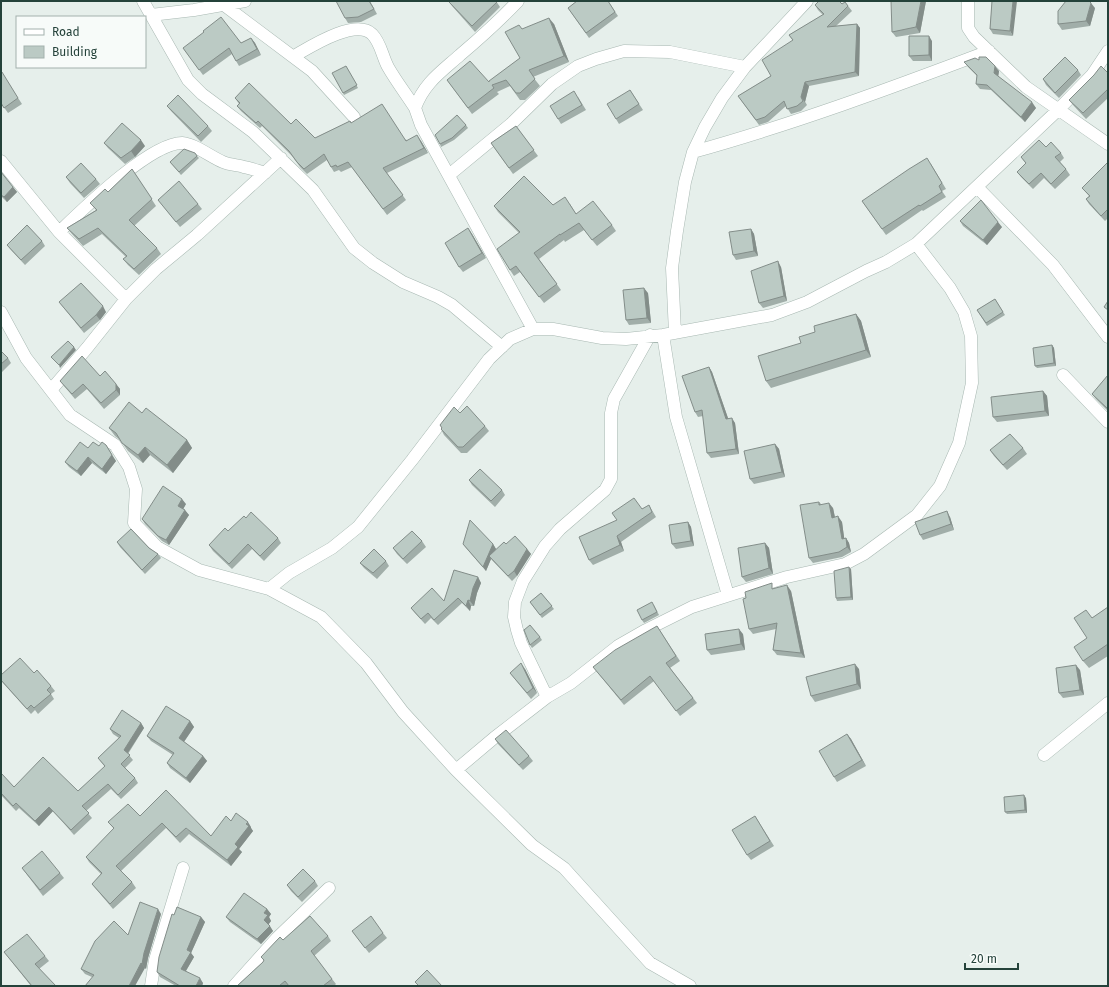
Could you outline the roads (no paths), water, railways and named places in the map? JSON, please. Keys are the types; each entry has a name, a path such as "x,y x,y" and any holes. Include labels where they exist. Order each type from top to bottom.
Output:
{"street":[{"path":"143,1 188,80 202,94 253,132 313,190 354,248 403,282 438,297 452,305 502,347"},
{"path":"151,15 194,10 245,1"},
{"path":"415,108 420,95 434,78 504,16 518,1"},
{"path":"675,333 672,268 685,182 693,152 705,127 722,98 745,67 807,1"},
{"path":"968,1 968,28 974,37 1026,87 1108,144"},
{"path":"224,5 294,56 312,71 326,84 354,116"},
{"path":"294,56 319,42 353,29 367,31 372,35 380,48 387,66 415,108 421,125 534,329"},
{"path":"449,175 511,124 552,84 578,66 596,59 624,51 670,52 745,67"},
{"path":"693,152 750,137 989,51"},
{"path":"269,589 289,573 332,548 358,527 412,460 489,359 510,339 534,329 553,329 602,338 626,339 650,335 663,335 772,315 807,302 886,262 916,244 1058,110 1092,75 1108,51"},
{"path":"59,232 98,195 137,164 172,145 182,143 200,149 224,162 265,172"},
{"path":"51,390 126,299 156,269 197,235 281,158"},
{"path":"1,161 59,232 126,299"},
{"path":"977,187 1053,265 1108,337"},
{"path":"456,770 548,697 571,683 618,646 646,630 692,607 728,595 787,577 845,564 864,554 917,515 940,486 959,442 972,383 971,336 964,312 950,288 916,244"},
{"path":"1,312 26,358 70,415 115,445 129,467 136,490 134,523 157,547 199,570 269,589 321,617 366,663 403,712 456,770 532,845 564,868 650,963 690,986"},
{"path":"548,697 521,643 514,617 514,602 523,581 545,546 560,529 605,490 611,479 611,412 614,399 650,335"},
{"path":"663,335 676,417 728,595"},
{"path":"1063,374 1108,422"},
{"path":"1044,755 1108,703"},
{"path":"151,986 155,960 183,868"},
{"path":"234,986 277,938 329,888"}]}
